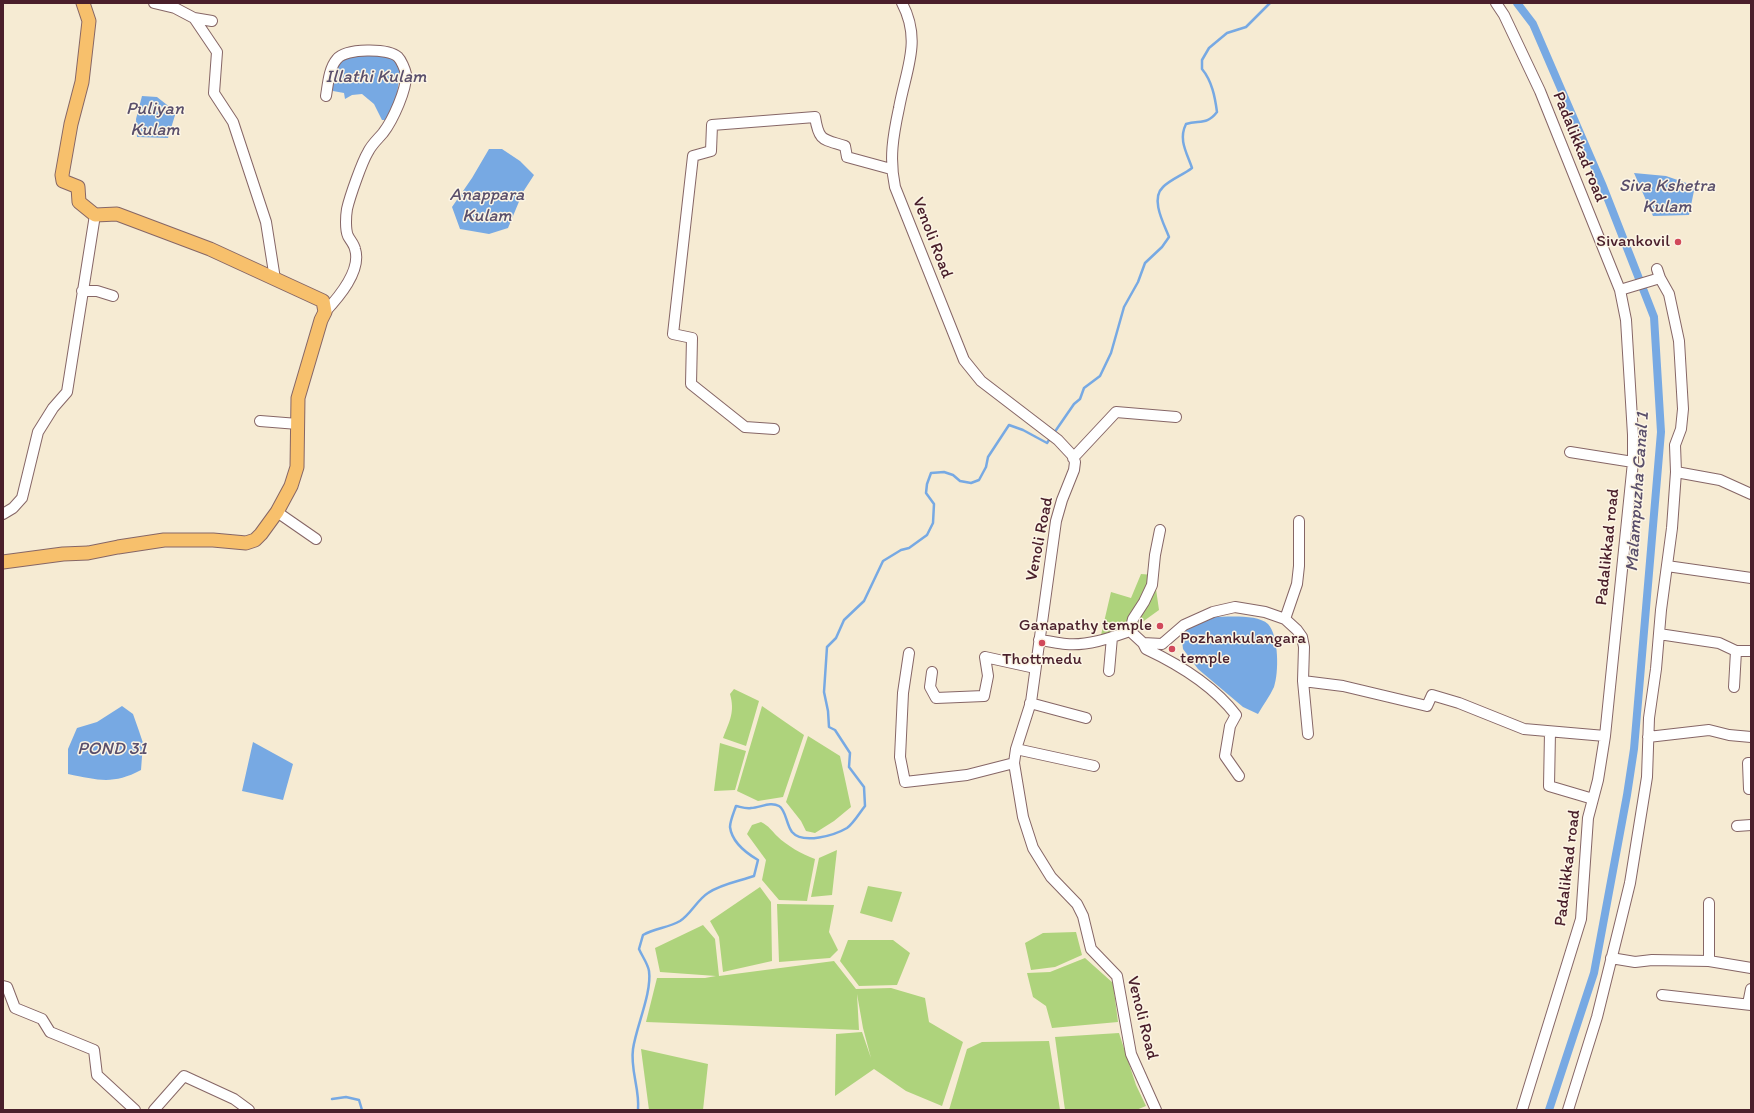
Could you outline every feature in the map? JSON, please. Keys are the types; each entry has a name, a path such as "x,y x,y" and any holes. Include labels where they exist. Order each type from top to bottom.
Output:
{"main road":[{"path":"3,562 63,554 88,553 164,540 213,540 246,544 258,537 277,512 295,476 297,467 298,398 321,320 325,312 323,301 210,249 117,214 95,215 79,202 78,187 64,181 62,178 71,124 82,82 89,21 84,3"}],"street":[{"path":"154,3 175,8 194,18 212,21"},
{"name":"Venoli Road","path":"902,3 910,23 913,40 891,155 891,169 895,187 964,360 981,381 1058,440 1073,458 1074,470 1062,500 1056,521 1030,703 1016,749 1014,763 1023,817 1033,848 1051,877 1077,904 1083,916 1091,949 1117,976 1120,984 1131,1054 1156,1110"},
{"name":"Padalikkad road","path":"1496,3 1504,15 1540,92 1620,290 1626,320 1633,435 1633,462 1605,736 1598,780 1588,818 1581,919 1522,1110"},
{"path":"194,18 216,52 214,93 233,122 266,222 275,279"},
{"path":"325,312 341,296 356,263 355,249 347,234 347,209 367,153 384,132 402,98 406,72 399,58 393,54 373,50 354,52 338,57 333,65 326,96"},
{"path":"774,429 745,427 691,384 692,338 673,334 693,156 711,151 712,125 815,118 817,132 822,139 845,146 847,157 891,169"},
{"path":"3,514 13,508 22,498 38,432 53,408 67,392 95,215"},
{"path":"1568,1110 1596,1017 1630,883 1647,777 1648,737 1672,528 1676,472 1675,445 1680,429 1683,409 1679,341 1669,294 1658,274 1620,290"},
{"path":"82,291 96,291 113,296"},
{"path":"1073,458 1116,412 1176,417"},
{"path":"260,421 298,424"},
{"path":"1570,452 1633,462"},
{"path":"1676,472 1720,480 1751,494"},
{"path":"277,512 316,539"},
{"path":"1285,619 1297,584 1299,566 1299,521"},
{"path":"1130,631 1133,619 1144,602 1152,585 1155,555 1160,530"},
{"path":"1667,566 1751,578"},
{"path":"1158,655 1162,644 1184,624 1220,610 1235,607 1265,612 1285,619 1302,637 1304,647 1303,681 1308,734"},
{"path":"1039,640 1067,644 1084,644 1130,631"},
{"path":"1130,631 1146,649 1192,673 1227,703 1236,715 1230,726 1225,756 1239,776"},
{"path":"1660,634 1718,642 1736,651 1751,651"},
{"path":"1109,671 1112,637"},
{"path":"1143,644 1162,644"},
{"path":"1734,687 1736,651"},
{"path":"909,653 903,693 900,757 905,782 967,775 1014,763"},
{"path":"932,672 930,687 936,698 984,696 988,676 985,657 1035,668"},
{"path":"1303,681 1342,686 1427,706 1432,696 1459,703 1524,729 1555,733 1605,736"},
{"path":"1030,703 1086,718"},
{"path":"1648,737 1709,730 1729,735 1751,737"},
{"path":"1555,733 1550,786 1593,799"},
{"path":"1016,749 1094,766"},
{"path":"1749,789 1748,763 1751,763"},
{"path":"1737,826 1751,825"},
{"path":"1709,903 1709,961"},
{"path":"1611,958 1635,962 1652,960 1709,961 1751,968"},
{"path":"3,986 7,987 15,1008 42,1019 50,1032 94,1050 97,1075 135,1110"},
{"path":"1662,995 1750,1005 1751,989"},
{"path":"154,1110 184,1076 234,1099 249,1110"}],"green space":[{"path":"1141,574 1154,575 1159,610 1134,628 1101,635 1111,592 1131,598"},
{"path":"734,689 759,701 746,746 723,738 731,716 732,706 730,694"},
{"path":"762,706 804,735 783,797 758,801 737,791"},
{"path":"808,736 840,756 851,807 834,821 815,833 806,831 801,821 786,802"},
{"path":"720,743 746,751 735,790 714,791"},
{"path":"761,822 781,840 800,852 815,859 807,901 779,900 762,880 766,860 747,834 752,825"},
{"path":"837,850 832,895 811,897 819,858"},
{"path":"868,886 902,892 892,922 860,913"},
{"path":"760,887 771,902 772,961 723,972 719,937 710,921"},
{"path":"777,904 834,905 829,932 838,950 830,958 779,962"},
{"path":"703,925 715,939 719,976 834,961 856,989 891,988 925,998 929,1022 963,1042 942,1106 906,1091 874,1069 835,1096 836,1034 862,1032 871,1058 863,1028 857,994 859,1030 646,1022 657,978 705,978 716,976 660,972 655,948"},
{"path":"1076,932 1082,955 1055,967 1031,970 1025,943 1043,933"},
{"path":"848,940 893,940 910,953 897,985 859,986 840,961"},
{"path":"1085,958 1113,983 1118,1022 1052,1028 1046,1006 1033,997 1027,973 1050,972"},
{"path":"1119,1033 1136,1085 1146,1106 1136,1110 1065,1110 1055,1037"},
{"path":"1049,1041 1060,1110 949,1110 967,1049 982,1042"},
{"path":"641,1049 708,1064 703,1110 649,1110"}],"water":[{"name":"Illathi Kulam","path":"361,55 395,55 400,71 397,95 389,120 382,120 374,104 362,94 352,95 345,99 344,93 333,91 332,84 339,59"},
{"name":"Puliyan Kulam","path":"142,96 157,97 176,112 168,138 137,137 136,119"},
{"name":"Anappara Kulam","path":"489,149 502,149 520,161 534,175 523,192 508,228 489,234 460,229 452,207 472,178"},
{"name":"Siva Kshetra Kulam","path":"1634,173 1666,176 1695,186 1689,215 1653,216"},
{"path":"1213,617 1249,617 1263,621 1268,624 1272,630 1277,655 1276,681 1258,714 1243,707 1198,669 1183,649 1181,631"},
{"name":"POND 31","path":"122,706 133,714 143,743 141,770 122,778 105,780 68,774 68,749 77,728 97,722"},
{"path":"253,742 293,764 283,800 242,791"}],"waterway":[{"path":"1054,433 1074,404 1080,399 1084,388 1100,376 1111,353 1124,307 1138,282 1145,263 1162,247 1169,237 1159,212 1159,192 1166,184 1192,168 1183,141 1186,124 1210,119 1217,112 1211,84 1202,69 1202,60 1209,48 1227,33 1246,27 1270,3"},
{"name":"Malampuzha Canal 1","path":"1517,3 1533,24 1602,184 1654,317 1661,432 1634,749 1627,795 1594,973 1549,1110"},
{"path":"638,1110 638,1095 632,1057 637,1031 646,1000 649,980 649,971 639,949 643,935 680,921 704,896 713,890 754,876 758,860 740,847 731,833 731,819 736,806 747,808 754,808 769,804 779,806 783,811 792,832 797,836 804,838 819,838 827,836 850,826 865,806 864,787 849,767 850,753 835,730 829,727 828,711 824,692 827,647 836,638 844,620 864,601 883,561 901,550 909,548 927,535 933,523 934,504 926,493 927,484 931,473 944,472 953,475 960,481 971,483 979,480 986,467 988,457 1009,425 1023,430 1047,443 1051,437"},
{"path":"332,1099 346,1097 359,1100 362,1110"}],"place":[{"name":"Sivankovil","path":"1678,242"},
{"name":"Ganapathy temple","path":"1160,626"},
{"name":"Thottmedu","path":"1042,643"},
{"name":"Pozhankulangara temple","path":"1172,649"}]}
